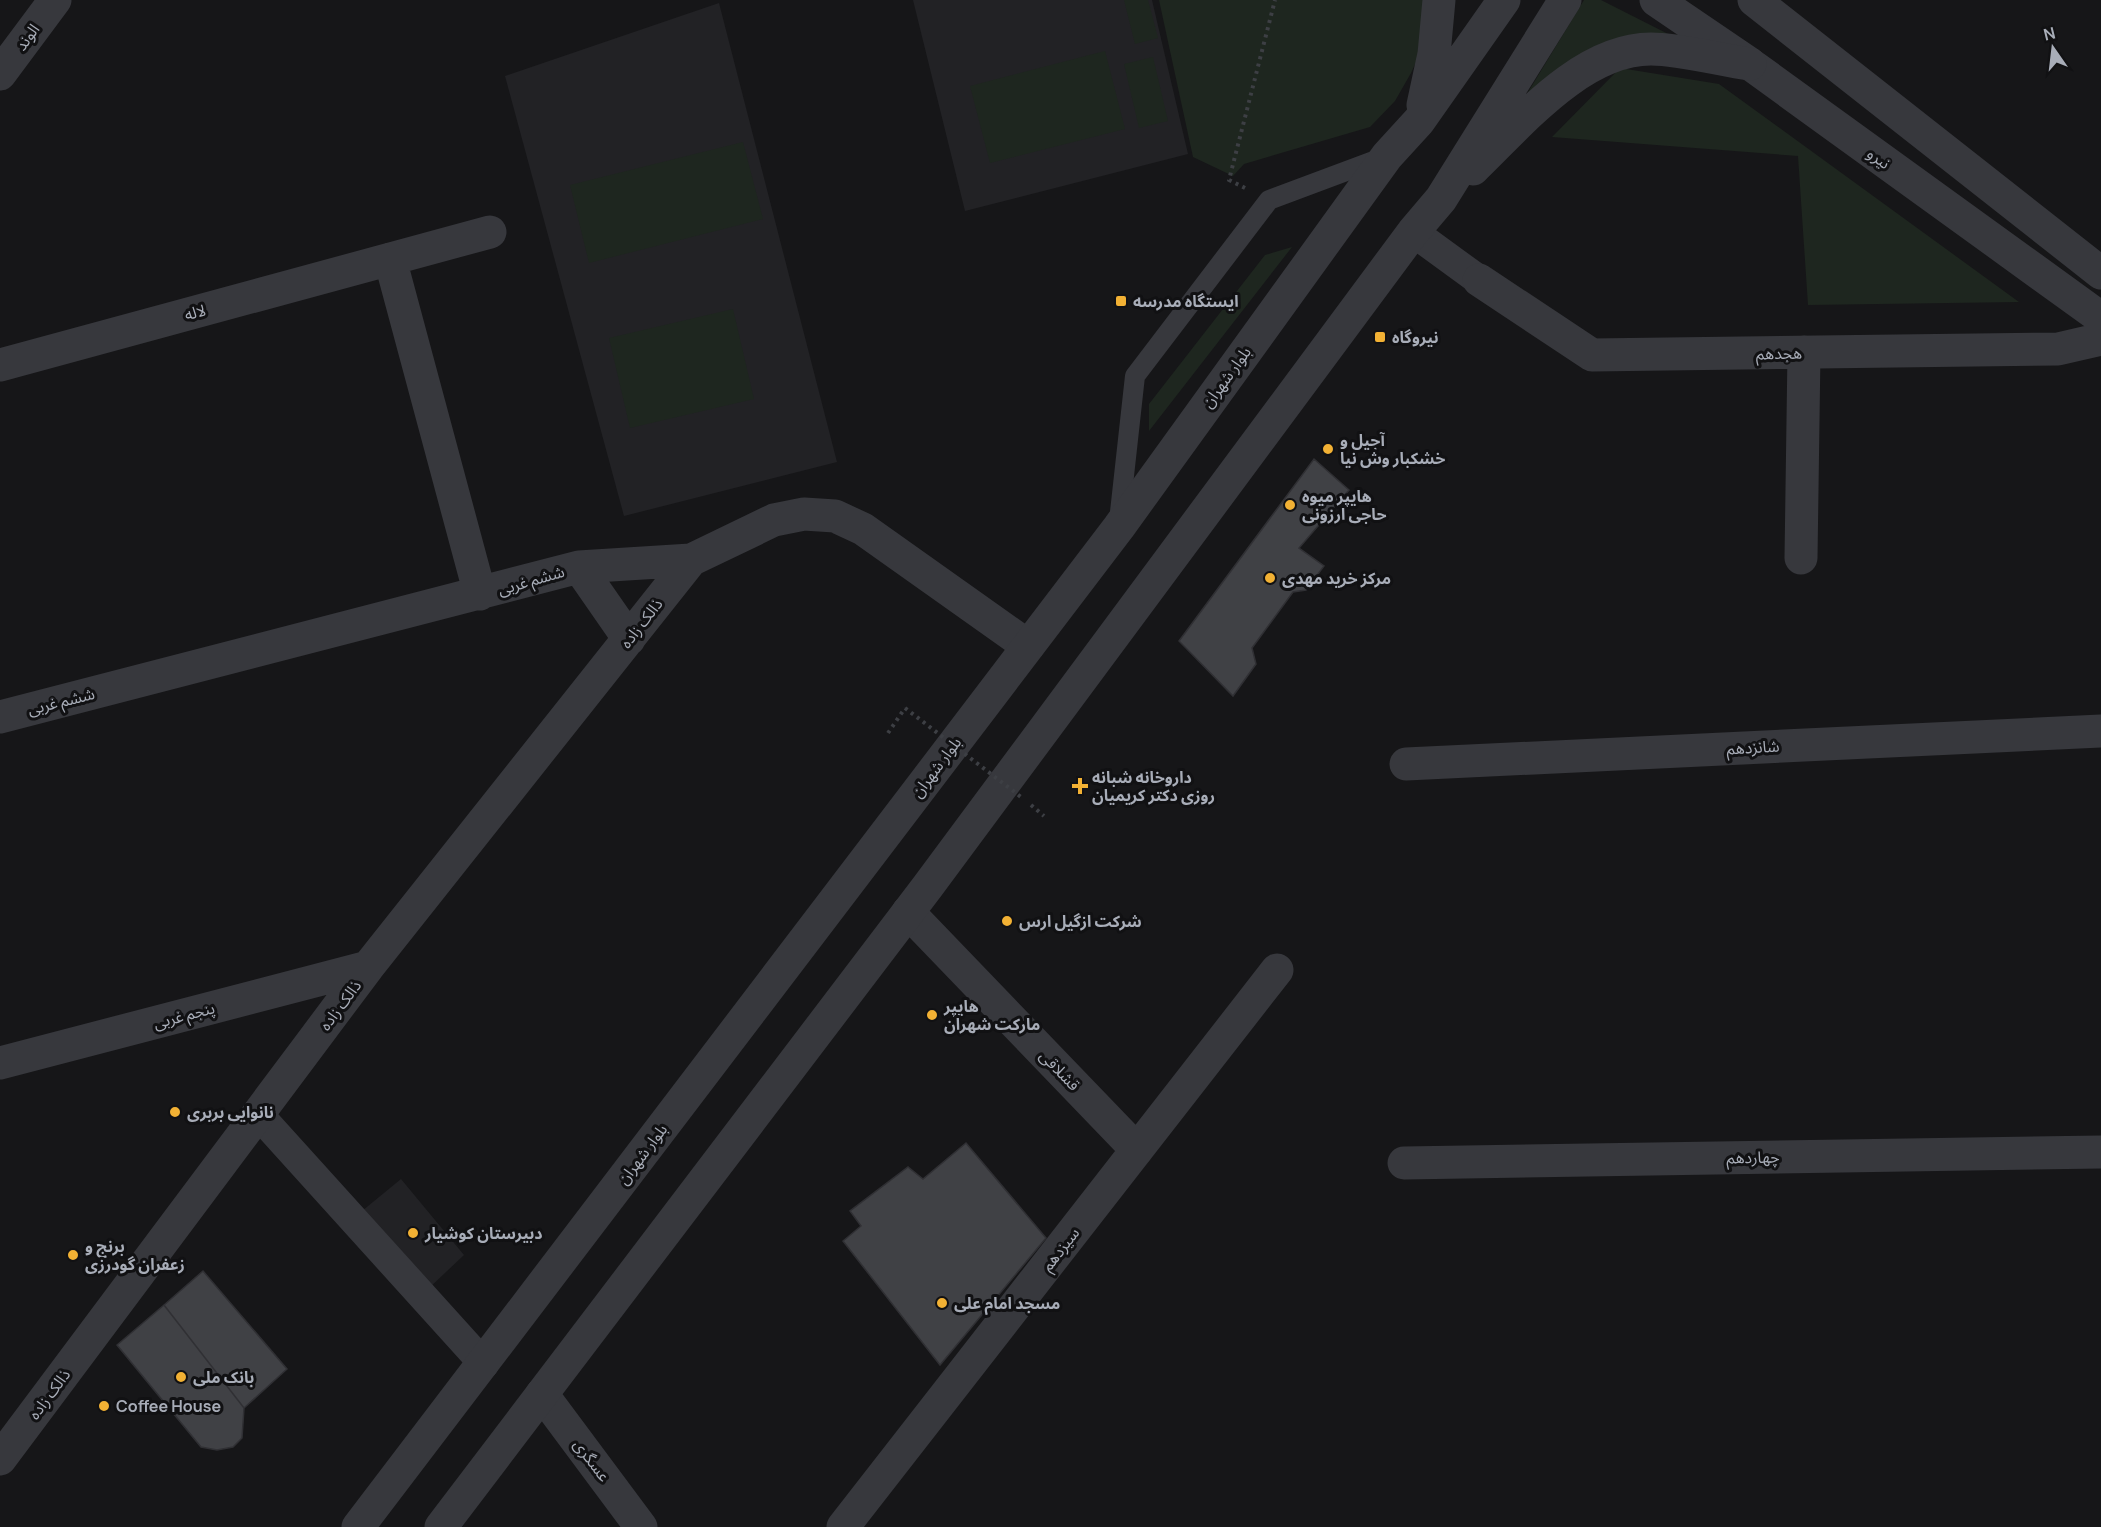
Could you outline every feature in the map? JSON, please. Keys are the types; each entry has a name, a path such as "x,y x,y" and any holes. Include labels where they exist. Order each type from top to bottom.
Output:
{"street":[{"name":"الوند","path":"0,74 55,0"},
{"path":"1419,121 1434,54 1439,0"},
{"name":"بلوار شهران","path":"358,1527 1119,527 1387,156 1419,121 1504,0"},
{"path":"1441,199 1565,0"},
{"name":"نیرو","path":"1656,0 1750,64 2101,318"},
{"path":"1754,0 2101,273"},
{"path":"441,1527 908,912 1413,232 1441,199 1561,85 1585,68 1616,56 1650,48 1750,64"},
{"name":"لاله","path":"0,365 490,232"},
{"path":"1413,232 1479,280"},
{"path":"390,260 480,594"},
{"name":"هجدهم","path":"1479,280 1592,355 2058,348 2101,339"},
{"path":"1801,558 1804,352"},
{"name":"ششم غربی","path":"0,717 579,567 692,560 774,520 804,513 835,516 864,529 1028,646"},
{"name":"ذالک زاده","path":"0,1459 368,967 692,560"},
{"path":"579,567 629,639"},
{"name":"شانزدهم","path":"1406,764 2101,731"},
{"name":"قشلاقی","path":"908,912 1137,1150"},
{"name":"پنجم غربی","path":"0,1063 368,967"},
{"name":"سیزدهم","path":"843,1527 1277,970"},
{"path":"258,1114 484,1364"},
{"name":"چهاردهم","path":"1404,1162 2101,1152"},
{"name":"عسگری","path":"542,1394 641,1527"},
{"path":"0,1416 39,1406"}],"lane":[{"path":"1119,527 1135,376 1269,200 1387,156"}],"path":[{"path":"1269,200 1229,180 1275,0"},
{"path":"888,733 905,708 1021,797"}],"shaded area":[{"path":"913,0 1152,0 1188,154 965,211"},
{"path":"1124,0 1148,0 1158,38 1135,44"},
{"path":"1159,0 1426,0 1421,51 1395,101 1370,127 1244,164 1233,176 1193,157"},
{"path":"1584,0 1601,0 1680,40 1519,107"},
{"path":"719,3 837,462 624,516 505,76"},
{"path":"1105,51 1125,129 990,163 970,86"},
{"path":"1153,57 1168,121 1139,128 1124,64"},
{"path":"1620,68 1719,84 2019,302 1808,305 1798,156 1552,137"},
{"path":"743,142 763,219 589,263 570,185"},
{"path":"1292,247 1149,431 1149,404 1265,255"},
{"path":"733,309 754,399 630,428 609,338"},
{"name":"دبیرستان کوشیار","path":"401,1179 464,1255 428,1289 362,1211"}],"building":[{"name":"مرکز خرید مهدی","path":"1314,459 1349,490 1299,548 1324,566 1306,590 1293,592 1252,648 1256,664 1233,696 1179,641"},
{"name":"مسجد امام علی","path":"966,1143 1046,1238 940,1365 843,1241 861,1226 850,1211 908,1167 923,1179"},
{"path":"203,1271 287,1369 244,1408 164,1305"},
{"name":"بانک ملی","path":"164,1305 244,1408 242,1438 233,1447 217,1450 201,1447 117,1345"}],"place":[{"name":"ایستگاه مدرسه","path":"1121,301"},
{"name":"نیروگاه","path":"1380,337"},
{"name":"آجیل و خشکبار وش نیا","path":"1328,449"},
{"name":"هایپر میوه حاجی ارزونی","path":"1290,505"},
{"name":"مرکز خرید مهدی","path":"1270,578"},
{"name":"داروخانه شبانه روزی دکتر کریمیان","path":"1080,786"},
{"name":"شرکت ازگیل ارس","path":"1007,921"},
{"name":"هایپر مارکت شهران","path":"932,1015"},
{"name":"نانوایی بربری","path":"175,1112"},
{"name":"دبیرستان کوشیار","path":"413,1233"},
{"name":"برنج و زعفران گودرزی","path":"73,1255"},
{"name":"مسجد امام علی","path":"942,1303"},
{"name":"بانک ملی","path":"181,1377"},
{"name":"Coffee House","path":"104,1406"}]}
